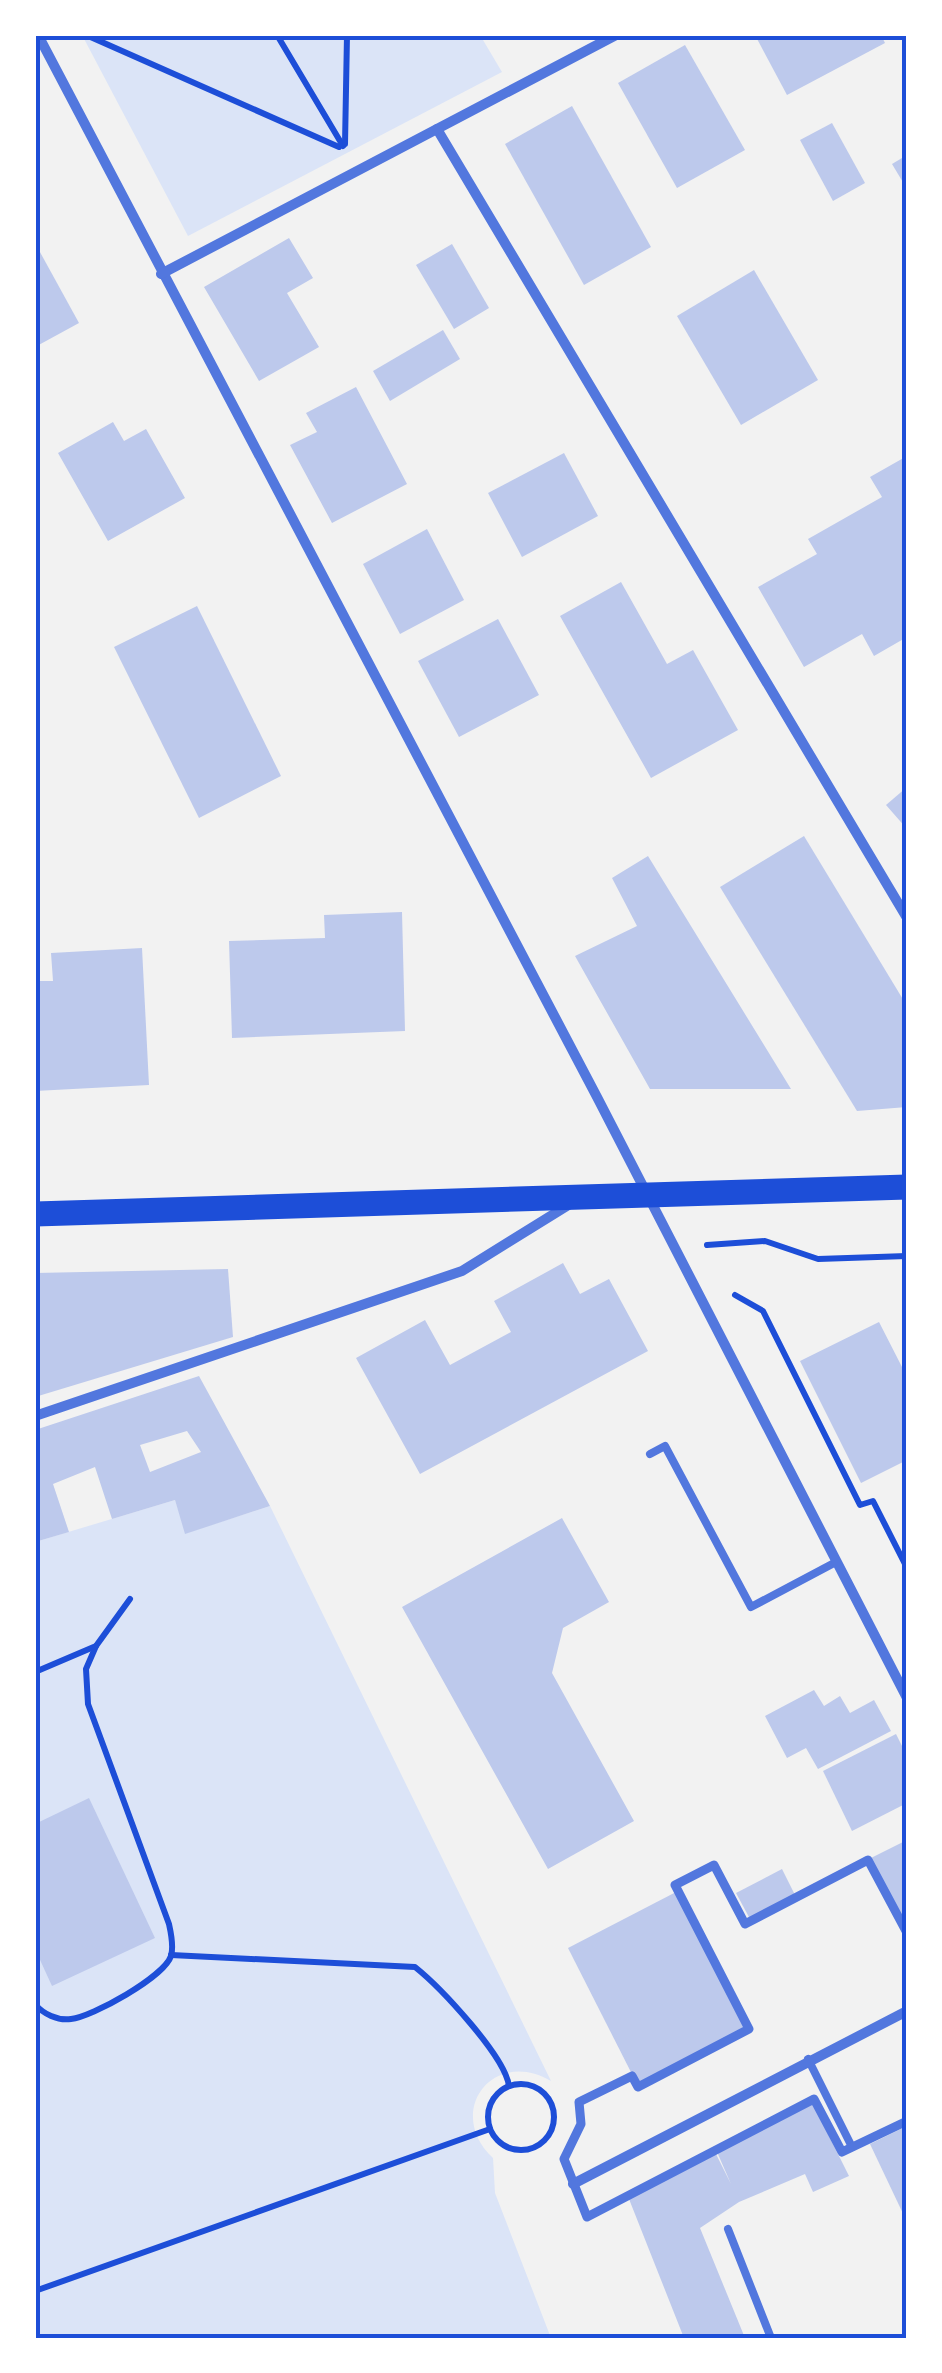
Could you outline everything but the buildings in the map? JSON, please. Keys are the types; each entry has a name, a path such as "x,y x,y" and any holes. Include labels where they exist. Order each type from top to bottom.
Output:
{"main road":[{"path":"35,1214 907,1188"}],"street":[{"path":"38,35 907,1698"},
{"path":"161,274 616,35"},
{"path":"437,129 907,918"},
{"path":"35,1416 462,1271 579,1198"},
{"path":"907,1934 868,1860 745,1924 714,1865 676,1886 749,2029 638,2087 632,2076 579,2102 581,2124 564,2158 586,2217 814,2100 842,2152 907,2121"},
{"path":"573,2184 907,2010"}],"lane":[{"path":"650,1454 666,1446 751,1607 836,1562"},
{"path":"808,2059 852,2147"},
{"path":"728,2229 771,2338"}],"path":[{"path":"86,35 345,150"},
{"path":"277,35 345,150"},
{"path":"345,150 346,35"},
{"path":"713,1257 707,1244 765,1241 818,1259 907,1256"},
{"path":"726,1282 733,1294 763,1311 860,1505 873,1501 907,1568"},
{"path":"35,2004 52,2016 72,2020 144,1984 172,1955 170,1924 88,1704 86,1669 96,1646 130,1600"},
{"path":"35,1672 96,1646"},
{"path":"172,1955 415,1967 450,2000 507,2072 509,2086"},
{"path":"526,2084 542,2091 552,2104 553,2122 547,2138 532,2148 516,2149 500,2143 490,2129 488,2111 495,2096 509,2086 526,2084"},
{"path":"35,2290 490,2129"}],"shaded area":[{"path":"82,35 480,35 502,72 188,236"},
{"path":"175,1500 186,1533 270,1506 551,2081 530,2073 511,2072 494,2078 482,2089 473,2122 479,2140 493,2158 495,2193 551,2338 35,2338 35,1542"}]}
